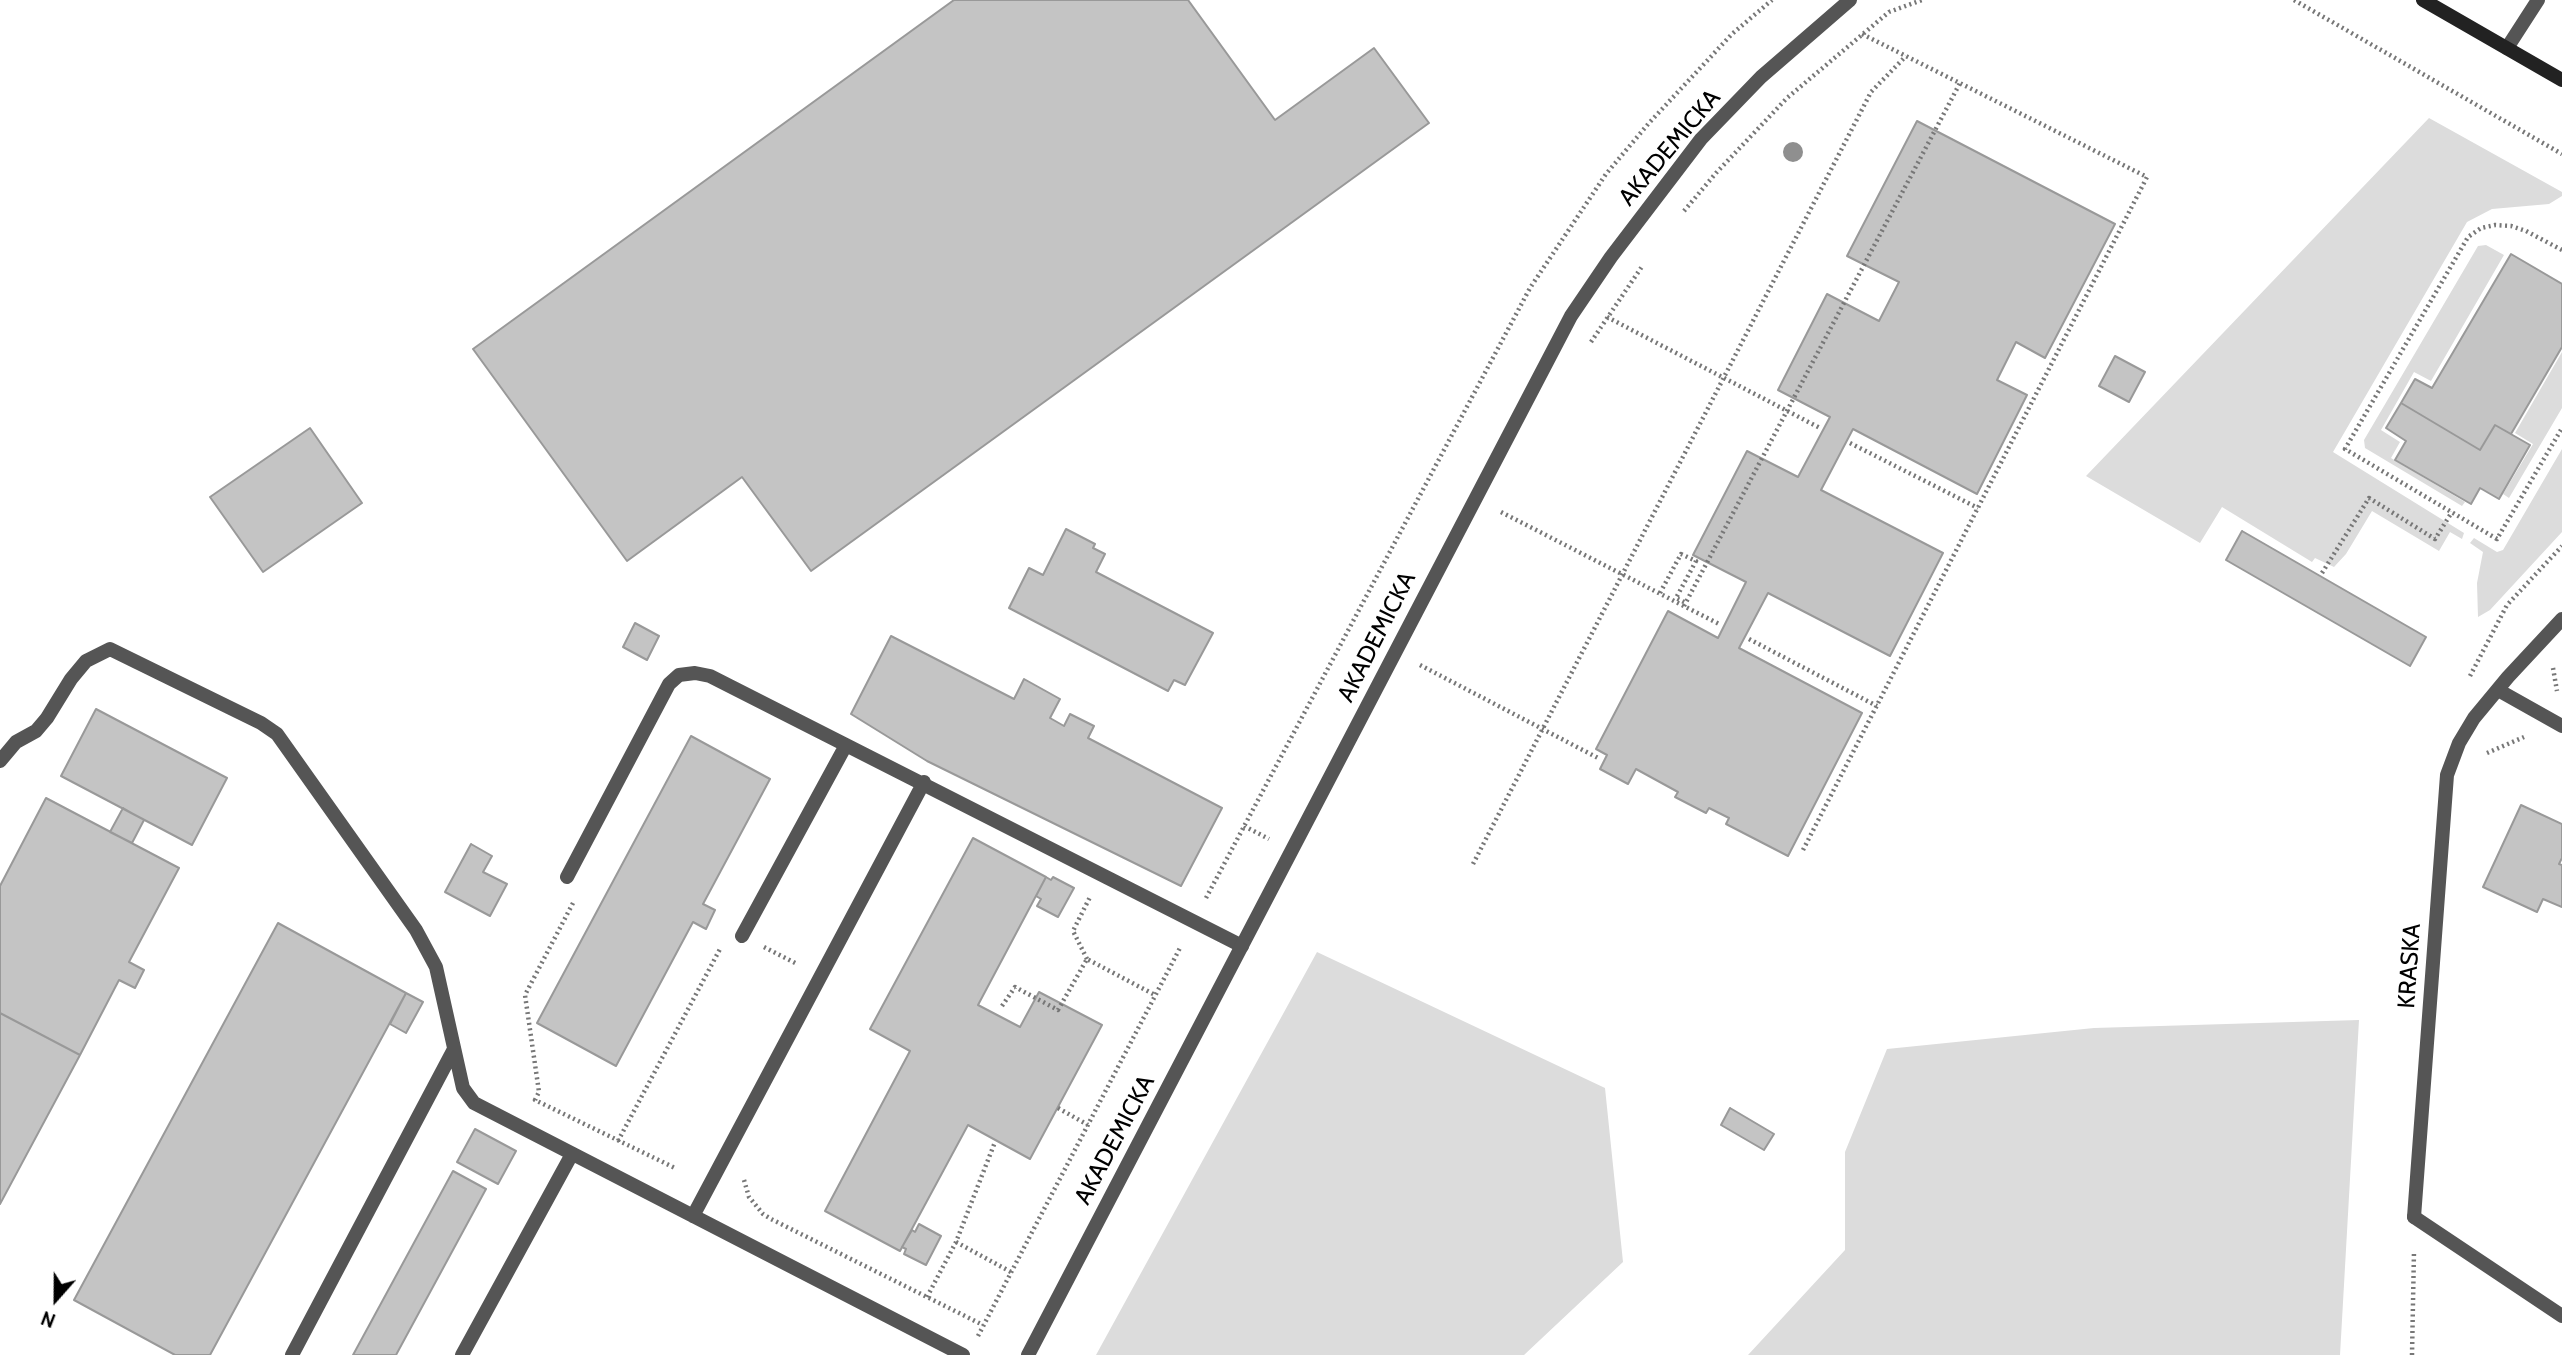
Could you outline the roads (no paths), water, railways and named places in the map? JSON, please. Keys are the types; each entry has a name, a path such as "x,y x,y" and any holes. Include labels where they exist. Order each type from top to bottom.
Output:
{"main road":[{"path":"2423,0 2562,80"}],"street":[{"name":"AKADEMICKA","path":"1028,1355 1571,316 1611,257 1701,139 1761,78 1850,0"},
{"path":"2507,48 2538,0"},
{"name":"KRASKA","path":"2562,620 2474,719 2459,743 2447,775 2414,1217 2562,1316"},
{"path":"0,761 16,742 36,731 71,678 86,661 110,649 261,723 277,734 416,930 436,967 463,1088 474,1104 963,1355"},
{"path":"567,877 669,684 679,675 695,673 710,676 846,746 924,782 1242,946"},
{"path":"2498,690 2562,726"},
{"path":"742,936 846,746"},
{"path":"693,1216 924,782"},
{"path":"292,1355 454,1049"},
{"path":"462,1355 572,1154"}]}
